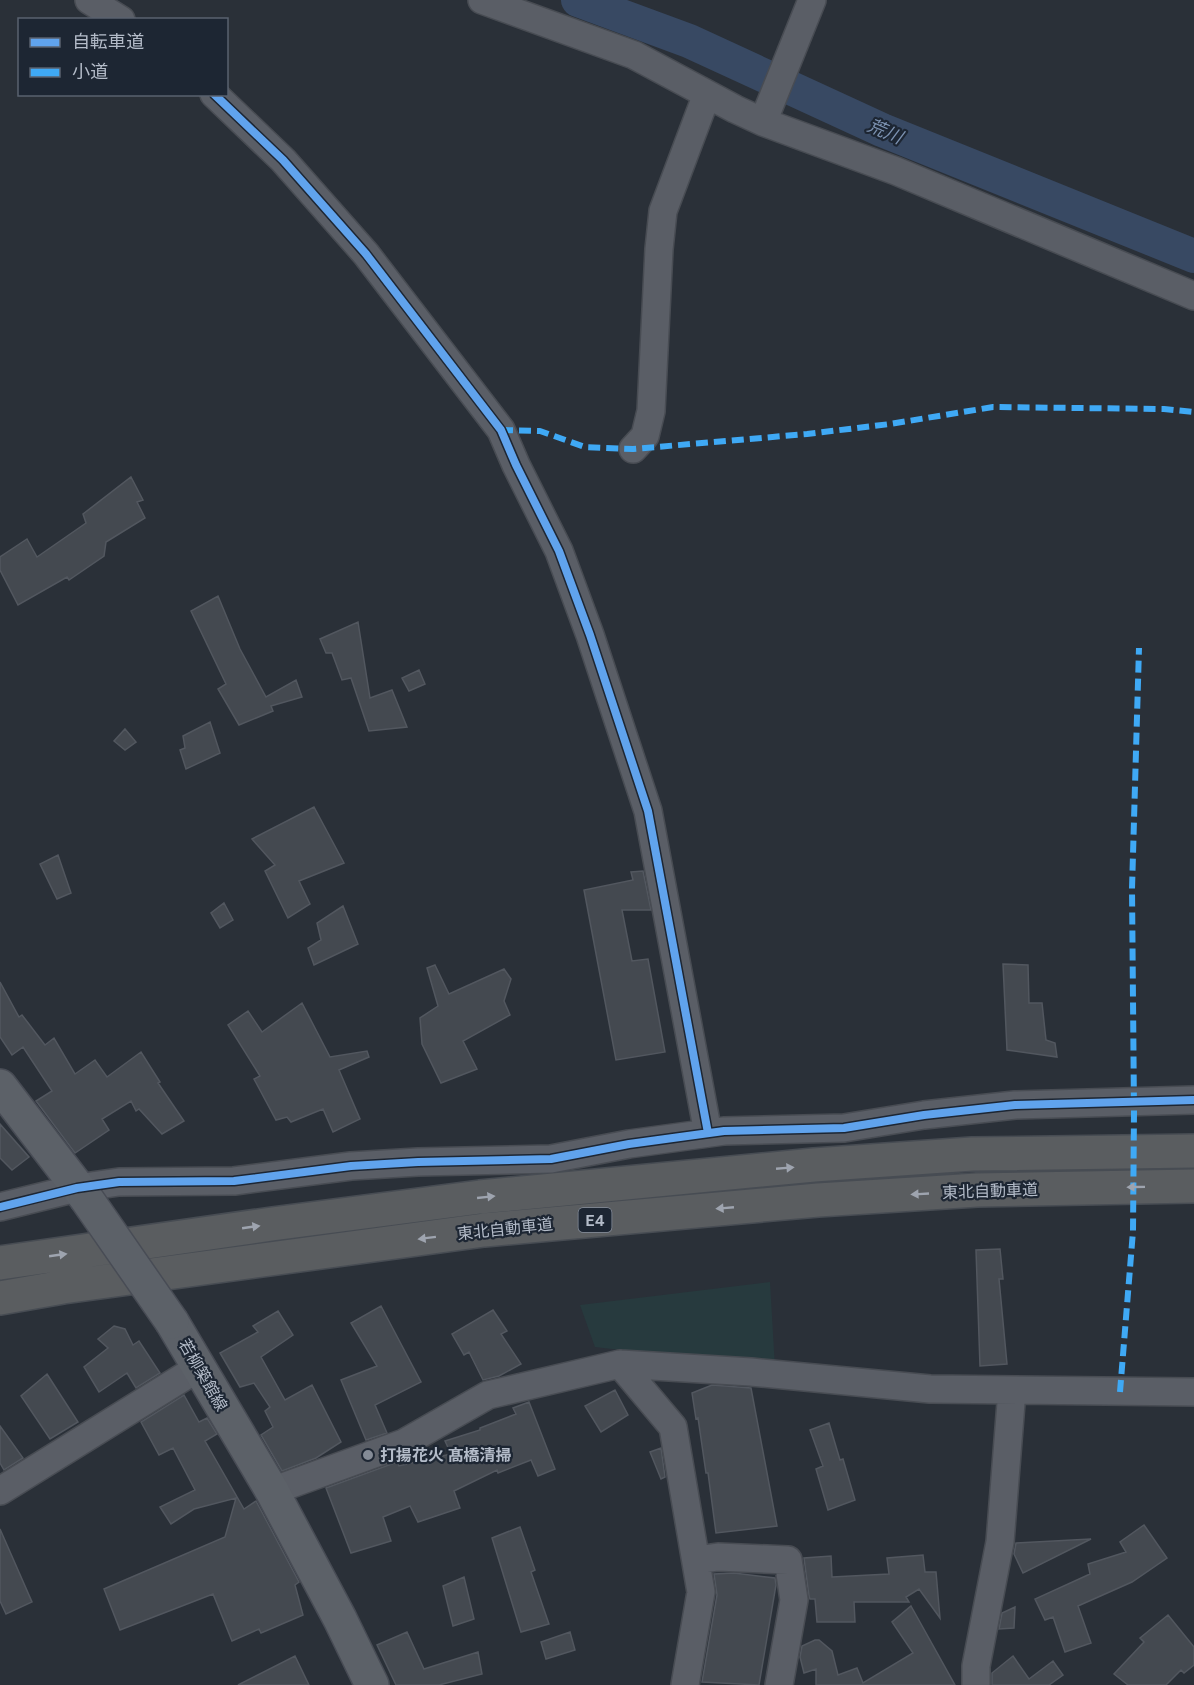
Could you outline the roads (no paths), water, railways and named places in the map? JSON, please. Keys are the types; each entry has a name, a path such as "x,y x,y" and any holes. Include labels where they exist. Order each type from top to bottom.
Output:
{"highway":[{"name":"東北自動車道","path":"0,1263 480,1197 802,1166 972,1154 1194,1151"},
{"name":"東北自動車道","path":"0,1298 63,1287 484,1230 830,1199 977,1191 1194,1186"}],"main road":[{"name":"若柳築館線","path":"0,1086 82,1193 172,1322 272,1491 335,1609 372,1685"}],"street":[{"path":"89,0 118,18"},
{"path":"482,0 634,55 707,94 766,115 1194,296"},
{"path":"766,115 812,0"},
{"path":"633,449 645,436 651,411 663,211 707,94"},
{"path":"216,96 283,160 366,254 501,430 559,550 590,635 648,811 708,1133"},
{"path":"0,1207 82,1193 119,1182 234,1180 351,1166 551,1159 629,1144 708,1133 844,1128 924,1115 1016,1105 1194,1100"},
{"path":"620,1364 673,1427 701,1592 685,1685"},
{"path":"272,1491 404,1443 488,1395 620,1364 751,1372 930,1389 1194,1392"},
{"path":"0,1491 198,1368"},
{"path":"976,1685 976,1666 1000,1542 1012,1390"},
{"path":"697,1560 718,1557 788,1560 794,1600 779,1685"}],"waterway":[{"name":"荒川","path":"578,0 689,41 882,130 1194,256"}],"place":[{"name":"打揚花火 髙橋清掃","path":"368,1455"}]}
